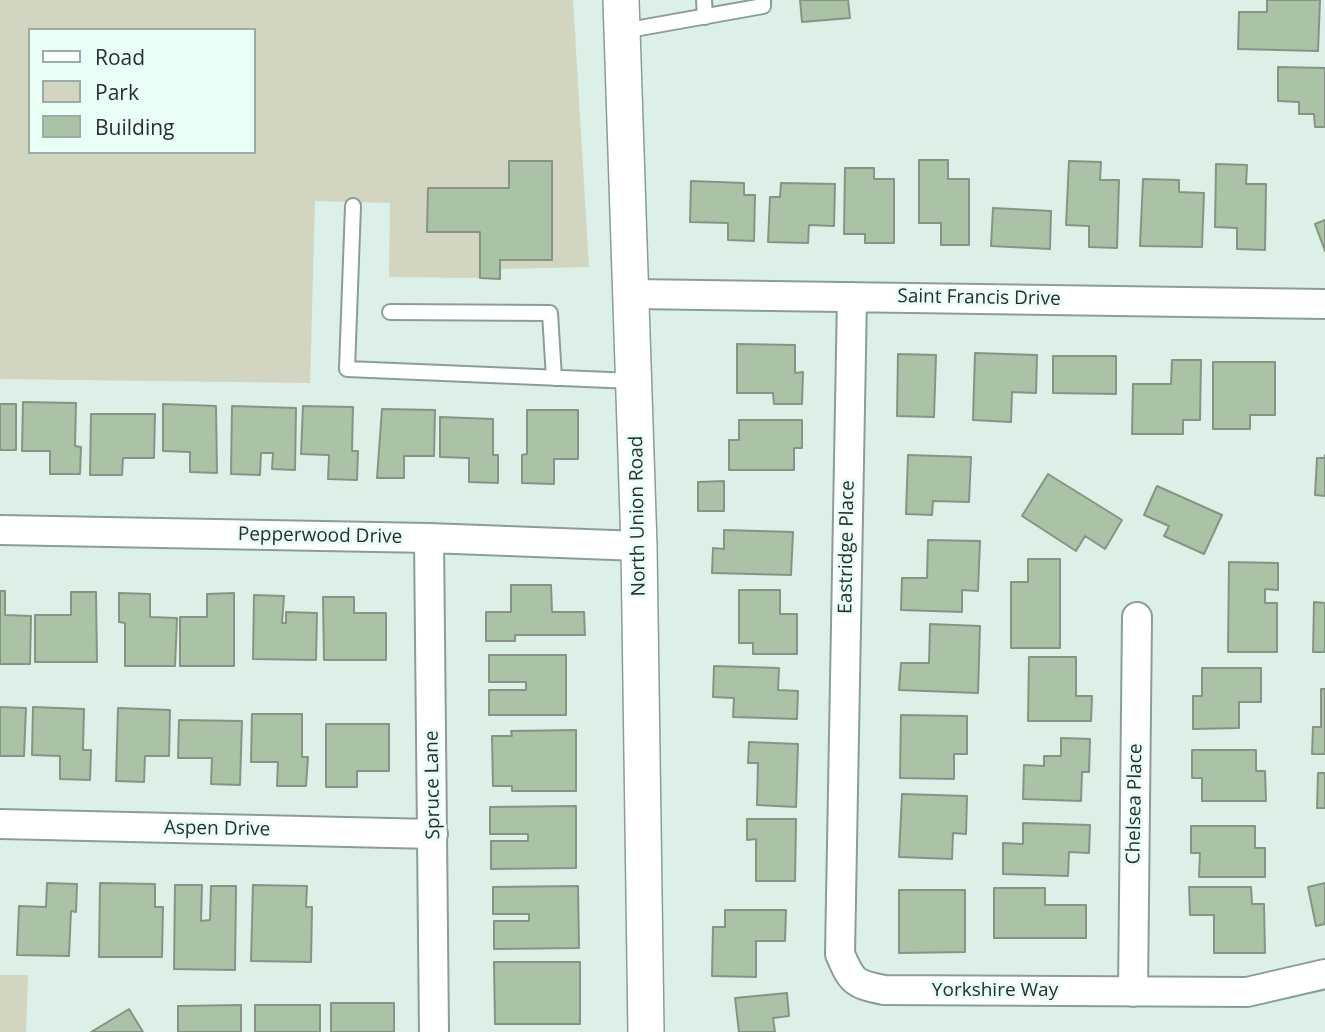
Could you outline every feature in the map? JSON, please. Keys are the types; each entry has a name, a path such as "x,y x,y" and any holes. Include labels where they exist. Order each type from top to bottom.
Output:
{"street":[{"name":"North Union Road","path":"622,16 639,546 646,1032"},
{"name":"Saint Francis Drive","path":"633,294 1325,304"},
{"name":"Eastridge Place","path":"843,796 852,297"},
{"name":"Pepperwood Drive","path":"0,530 429,538 639,546"},
{"name":"Spruce Lane","path":"429,538 434,1032"},
{"name":"Chelsea Place","path":"1133,992 1137,617"},
{"name":"Yorkshire Way","path":"843,796 839,954 850,977 858,984 884,990 1247,992 1325,974"},
{"name":"Aspen Drive","path":"0,824 433,834"}],"lane":[{"path":"704,0 705,17"},
{"path":"622,16 705,17 763,6 763,0"},
{"path":"353,206 346,369 635,381"},
{"path":"390,312 550,313 554,378"}],"green space":[{"path":"0,0 573,0 589,267 500,269 500,260 552,260 552,161 509,161 509,188 428,188 427,232 480,232 480,278 389,277 390,203 315,201 310,383 0,379"},
{"path":"0,975 28,975 26,1032 0,1032"}],"building":[{"path":"800,0 848,0 850,18 802,22"},
{"path":"1267,0 1320,0 1318,51 1238,49 1239,12 1267,12"},
{"path":"1278,67 1325,68 1325,127 1315,127 1314,114 1299,114 1299,102 1278,101"},
{"path":"919,160 948,160 948,179 969,179 969,245 941,245 941,223 919,223"},
{"path":"509,161 552,161 552,260 500,260 500,279 480,278 480,232 427,232 428,188 509,188"},
{"path":"1069,161 1101,162 1100,180 1119,180 1117,248 1089,247 1089,226 1066,225"},
{"path":"1216,164 1247,165 1246,184 1266,184 1265,250 1237,249 1237,228 1215,227"},
{"path":"845,168 874,168 874,179 894,179 894,243 865,243 865,234 844,234"},
{"path":"1143,179 1179,180 1179,192 1204,193 1202,247 1140,246"},
{"path":"691,181 744,183 744,195 755,195 754,241 728,240 728,223 690,222"},
{"path":"781,183 835,184 834,226 809,225 808,243 768,242 770,197 780,197"},
{"path":"993,208 1051,211 1050,249 991,246"},
{"path":"1325,220 1325,251 1315,224"},
{"path":"737,344 795,345 795,373 803,372 802,404 774,404 773,393 737,393"},
{"path":"975,353 1037,355 1036,393 1012,392 1011,422 973,420"},
{"path":"898,354 936,355 934,417 897,416"},
{"path":"1053,356 1116,356 1116,394 1053,393"},
{"path":"1172,360 1201,360 1200,420 1183,420 1183,434 1132,434 1133,384 1171,384"},
{"path":"1213,362 1275,362 1275,415 1250,415 1250,429 1213,429"},
{"path":"23,402 76,403 75,446 81,447 80,474 50,474 50,451 22,451"},
{"path":"0,404 16,404 16,450 0,450"},
{"path":"163,404 216,406 217,473 190,472 190,452 163,451"},
{"path":"232,406 296,408 295,470 272,469 273,453 261,453 260,475 231,474"},
{"path":"303,406 353,407 352,451 358,451 357,480 328,479 329,455 301,454"},
{"path":"382,409 435,410 434,456 404,456 404,478 377,478"},
{"path":"527,410 578,410 578,459 554,459 554,484 522,483 522,455 527,454"},
{"path":"91,414 155,414 154,458 123,458 122,475 90,475"},
{"path":"440,417 493,419 493,455 498,455 498,483 469,482 469,458 440,457"},
{"path":"739,420 802,420 802,448 794,448 794,470 729,470 729,440 739,440"},
{"path":"908,455 971,457 969,502 933,501 932,515 906,514"},
{"path":"1317,458 1325,458 1325,496 1315,495"},
{"path":"1048,474 1122,520 1105,549 1085,536 1076,551 1022,516"},
{"path":"724,481 724,511 698,511 698,482"},
{"path":"1157,486 1222,515 1204,554 1164,536 1169,526 1144,515"},
{"path":"724,530 793,532 791,575 712,573 713,548 724,549"},
{"path":"928,540 980,541 978,591 962,590 962,612 901,610 902,578 927,578"},
{"path":"1028,559 1060,559 1060,648 1011,648 1011,582 1028,582"},
{"path":"1229,562 1278,563 1278,590 1265,589 1265,603 1277,603 1277,652 1228,652"},
{"path":"511,585 551,585 552,612 584,612 585,635 515,635 515,641 486,641 486,612 511,612"},
{"path":"739,590 780,590 780,614 797,614 797,654 753,654 753,643 739,643"},
{"path":"0,591 5,591 5,615 31,616 30,664 0,664"},
{"path":"71,592 96,592 97,662 35,662 35,615 71,615"},
{"path":"119,593 150,594 150,617 177,618 175,666 125,666 125,623 119,622"},
{"path":"234,593 234,666 180,666 180,617 207,617 207,594"},
{"path":"254,595 284,596 282,623 286,623 286,612 317,613 316,660 253,659"},
{"path":"323,597 354,597 354,613 386,613 386,660 324,660"},
{"path":"1314,602 1325,603 1325,652 1313,652"},
{"path":"930,624 980,626 978,693 899,690 901,663 929,663"},
{"path":"489,655 566,655 566,715 489,715 489,690 526,690 526,682 489,682"},
{"path":"1029,657 1076,657 1076,696 1092,696 1091,721 1028,721"},
{"path":"714,666 779,668 778,690 798,691 797,719 733,717 734,698 713,697"},
{"path":"1202,668 1261,668 1261,702 1239,702 1239,728 1193,729 1193,696 1202,696"},
{"path":"1321,689 1325,689 1325,754 1312,754 1313,727 1321,727"},
{"path":"0,707 26,708 24,756 0,756"},
{"path":"33,707 84,709 83,750 91,750 90,780 60,779 60,756 32,755"},
{"path":"118,708 170,710 169,756 145,756 144,782 116,781"},
{"path":"252,714 302,714 302,757 308,757 306,786 277,786 278,762 251,762"},
{"path":"901,715 967,716 967,754 954,754 954,779 900,778"},
{"path":"179,720 242,721 240,785 211,784 212,758 178,758"},
{"path":"326,724 389,724 389,771 357,771 357,787 326,787"},
{"path":"576,730 576,791 512,791 512,786 493,786 492,736 512,736 511,731"},
{"path":"1061,738 1090,739 1089,772 1082,772 1081,801 1023,799 1024,765 1044,766 1044,756 1061,756"},
{"path":"749,742 798,744 796,807 757,805 758,763 748,763"},
{"path":"1192,750 1256,750 1256,771 1265,771 1266,801 1202,801 1202,778 1192,778"},
{"path":"1318,773 1325,773 1325,808 1317,808"},
{"path":"902,794 967,796 966,834 953,833 952,859 899,857"},
{"path":"576,806 576,868 491,869 491,841 528,841 528,834 490,834 490,807"},
{"path":"747,819 796,819 795,881 756,881 756,839 747,840"},
{"path":"1023,823 1090,825 1089,853 1069,852 1068,876 1003,874 1003,843 1023,844"},
{"path":"1191,826 1255,826 1255,848 1265,848 1265,877 1199,877 1200,853 1191,853"},
{"path":"47,883 77,884 76,912 71,911 69,956 17,955 19,906 46,907"},
{"path":"100,883 155,884 155,907 163,907 162,957 99,957"},
{"path":"1325,883 1325,924 1316,926 1308,887"},
{"path":"175,885 202,885 201,921 210,920 211,886 236,886 235,970 174,969"},
{"path":"253,885 307,886 306,907 312,907 311,962 251,961"},
{"path":"578,886 579,948 494,949 494,921 529,921 529,914 493,914 493,887"},
{"path":"1189,887 1251,887 1252,904 1264,904 1265,953 1214,953 1214,915 1190,915"},
{"path":"994,888 1045,888 1045,905 1086,905 1086,938 994,938"},
{"path":"899,890 965,890 965,952 899,953"},
{"path":"725,910 786,910 785,941 756,941 756,977 712,976 713,927 725,927"},
{"path":"494,962 580,962 580,1024 495,1024"},
{"path":"787,993 789,1016 773,1018 775,1032 739,1032 735,998"},
{"path":"331,1003 394,1003 394,1032 331,1032"},
{"path":"241,1005 241,1032 178,1032 178,1006"},
{"path":"255,1005 320,1005 320,1032 255,1032"},
{"path":"129,1009 143,1032 91,1032"}]}
